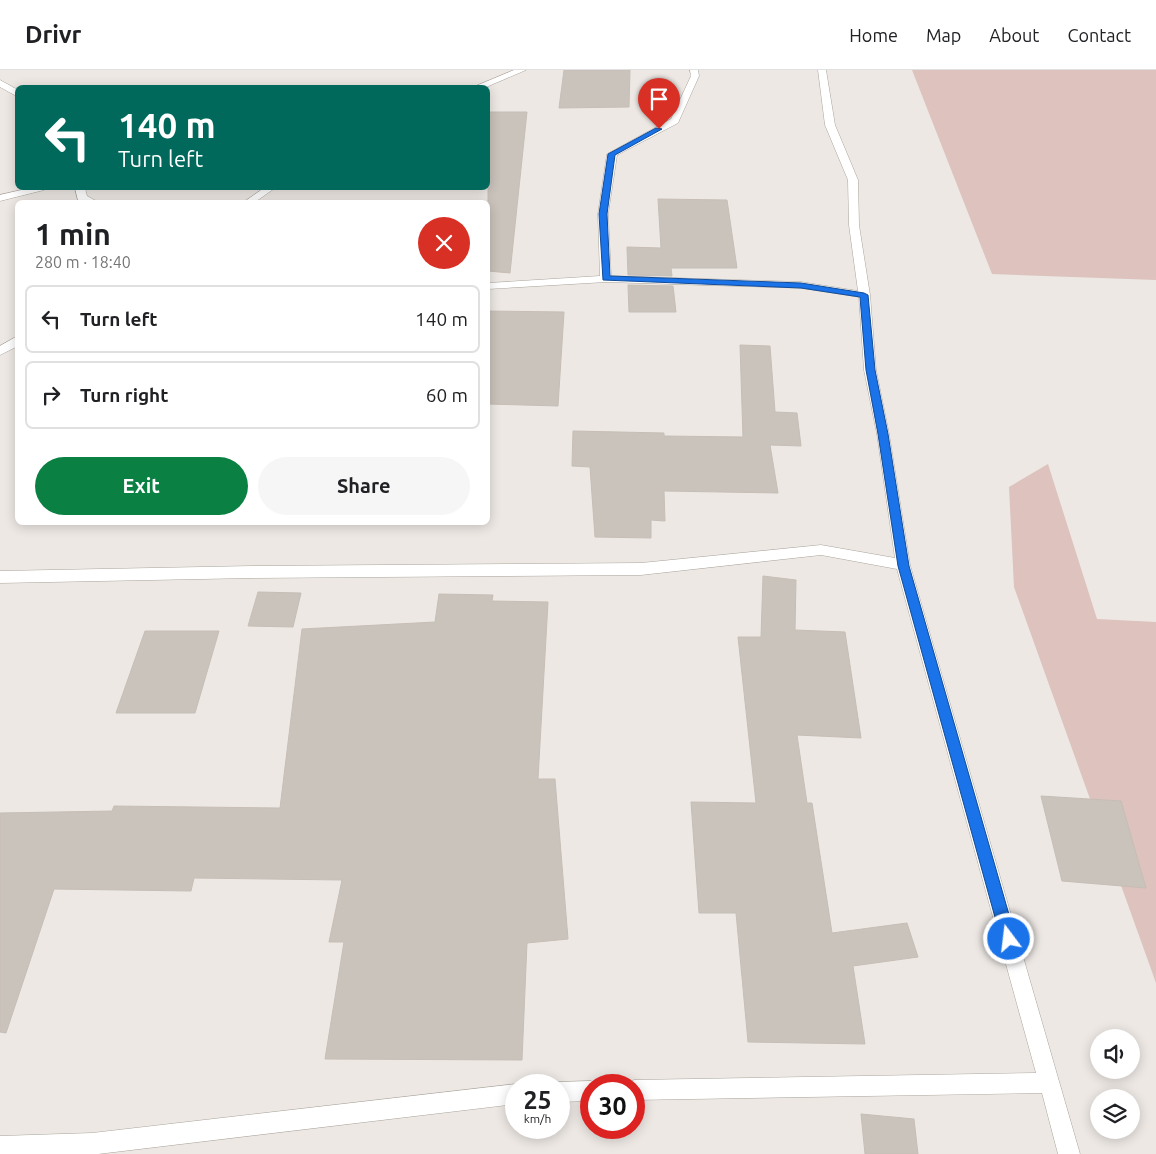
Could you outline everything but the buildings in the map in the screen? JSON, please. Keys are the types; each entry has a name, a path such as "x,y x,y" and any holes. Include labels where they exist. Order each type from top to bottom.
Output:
{"street":[{"path":"482,85 522,70"},
{"path":"606,279 603,214 612,154 675,121 695,76 694,70"},
{"path":"822,70 830,125 852,180 854,225 864,295 870,370 883,434 903,566 1069,1154"},
{"path":"0,83 15,92"},
{"path":"0,198 32,190"},
{"path":"80,190 82,198 88,200"},
{"path":"253,200 267,190"},
{"path":"490,286 606,279 801,285 864,295"},
{"path":"0,351 15,343"},
{"path":"0,577 272,572 641,569 821,550 903,566"},
{"path":"645,1090 1049,1083"},
{"path":"0,1147 92,1144 505,1095"}],"shaded area":[{"path":"912,70 1156,70 1156,280 992,274"},
{"path":"1048,464 1097,619 1156,622 1156,983 1014,587 1009,487"}],"route":[{"path":"659,129 612,154 603,214 606,279 801,285 864,295 870,370 883,434 903,566 1009,939"}]}
